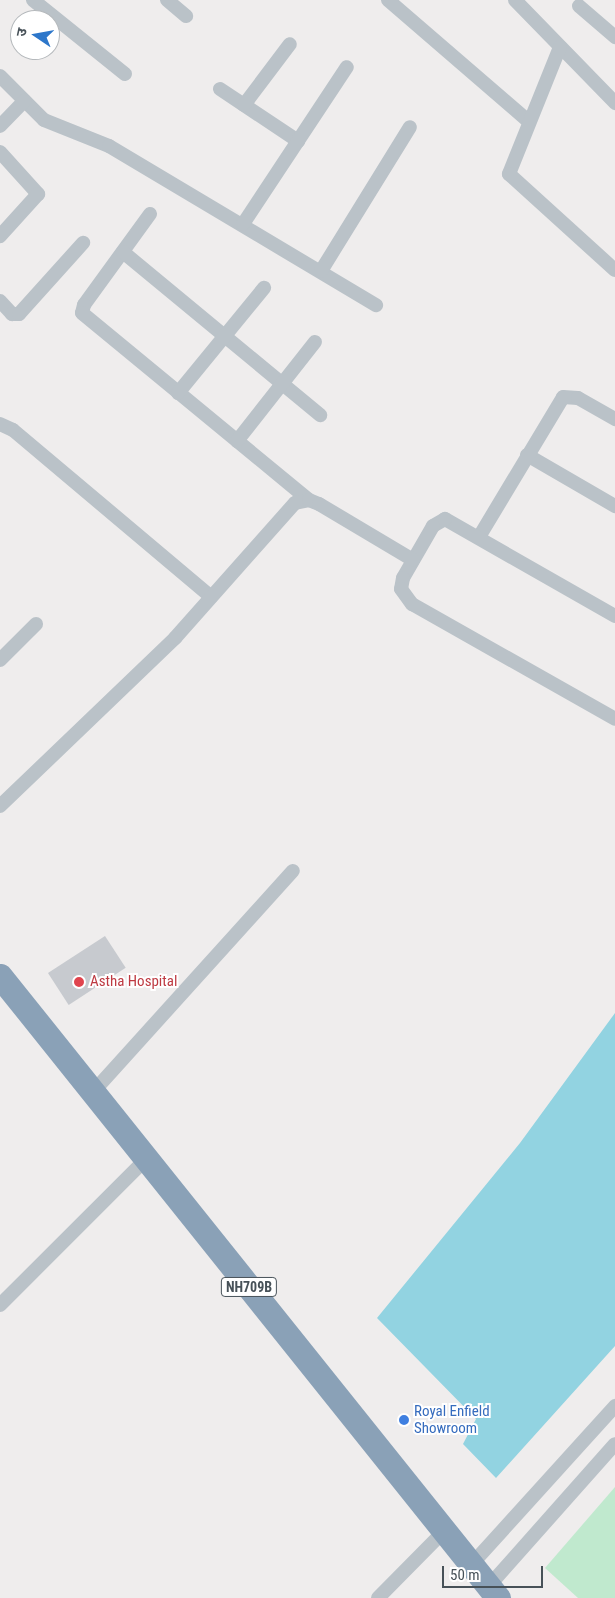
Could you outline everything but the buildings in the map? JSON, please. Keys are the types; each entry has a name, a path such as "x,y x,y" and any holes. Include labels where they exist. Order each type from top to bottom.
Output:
{"highway":[{"name":"NH709B","path":"0,976 493,1592"}],"street":[{"path":"33,0 125,74"},
{"path":"167,0 186,16"},
{"path":"388,0 528,121"},
{"path":"515,0 614,100"},
{"path":"579,6 615,37"},
{"path":"244,105 290,44"},
{"path":"560,47 528,121 509,174 615,270"},
{"path":"243,224 347,67"},
{"path":"0,76 44,120 109,146 243,224 376,305"},
{"path":"220,89 298,141"},
{"path":"0,126 24,100"},
{"path":"321,271 410,127"},
{"path":"0,152 38,194 0,236"},
{"path":"150,214 84,305 82,313 309,500 413,560"},
{"path":"0,301 12,314 19,314 83,243"},
{"path":"123,252 320,415"},
{"path":"178,393 226,337 264,288"},
{"path":"236,441 315,342"},
{"path":"479,537 563,397 578,398 615,419"},
{"path":"0,424 13,430 211,597"},
{"path":"527,455 615,506"},
{"path":"0,806 112,701 211,597 289,509 309,500"},
{"path":"615,616 455,522 439,521 413,560 401,589 412,604 615,719"},
{"path":"0,660 36,624"},
{"path":"93,1092 293,871"},
{"path":"0,1305 146,1159"},
{"path":"471,1565 615,1406"},
{"path":"493,1592 615,1444"},
{"path":"378,1598 444,1531"}],"green space":[{"path":"615,1487 615,1598 578,1598 545,1568"}],"water":[{"path":"615,1013 615,1346 496,1478 463,1444 476,1419 377,1318 520,1143"}],"place":[{"name":"Astha Hospital","path":"79,982"},
{"name":"Royal Enfield Showroom","path":"404,1420"}]}
